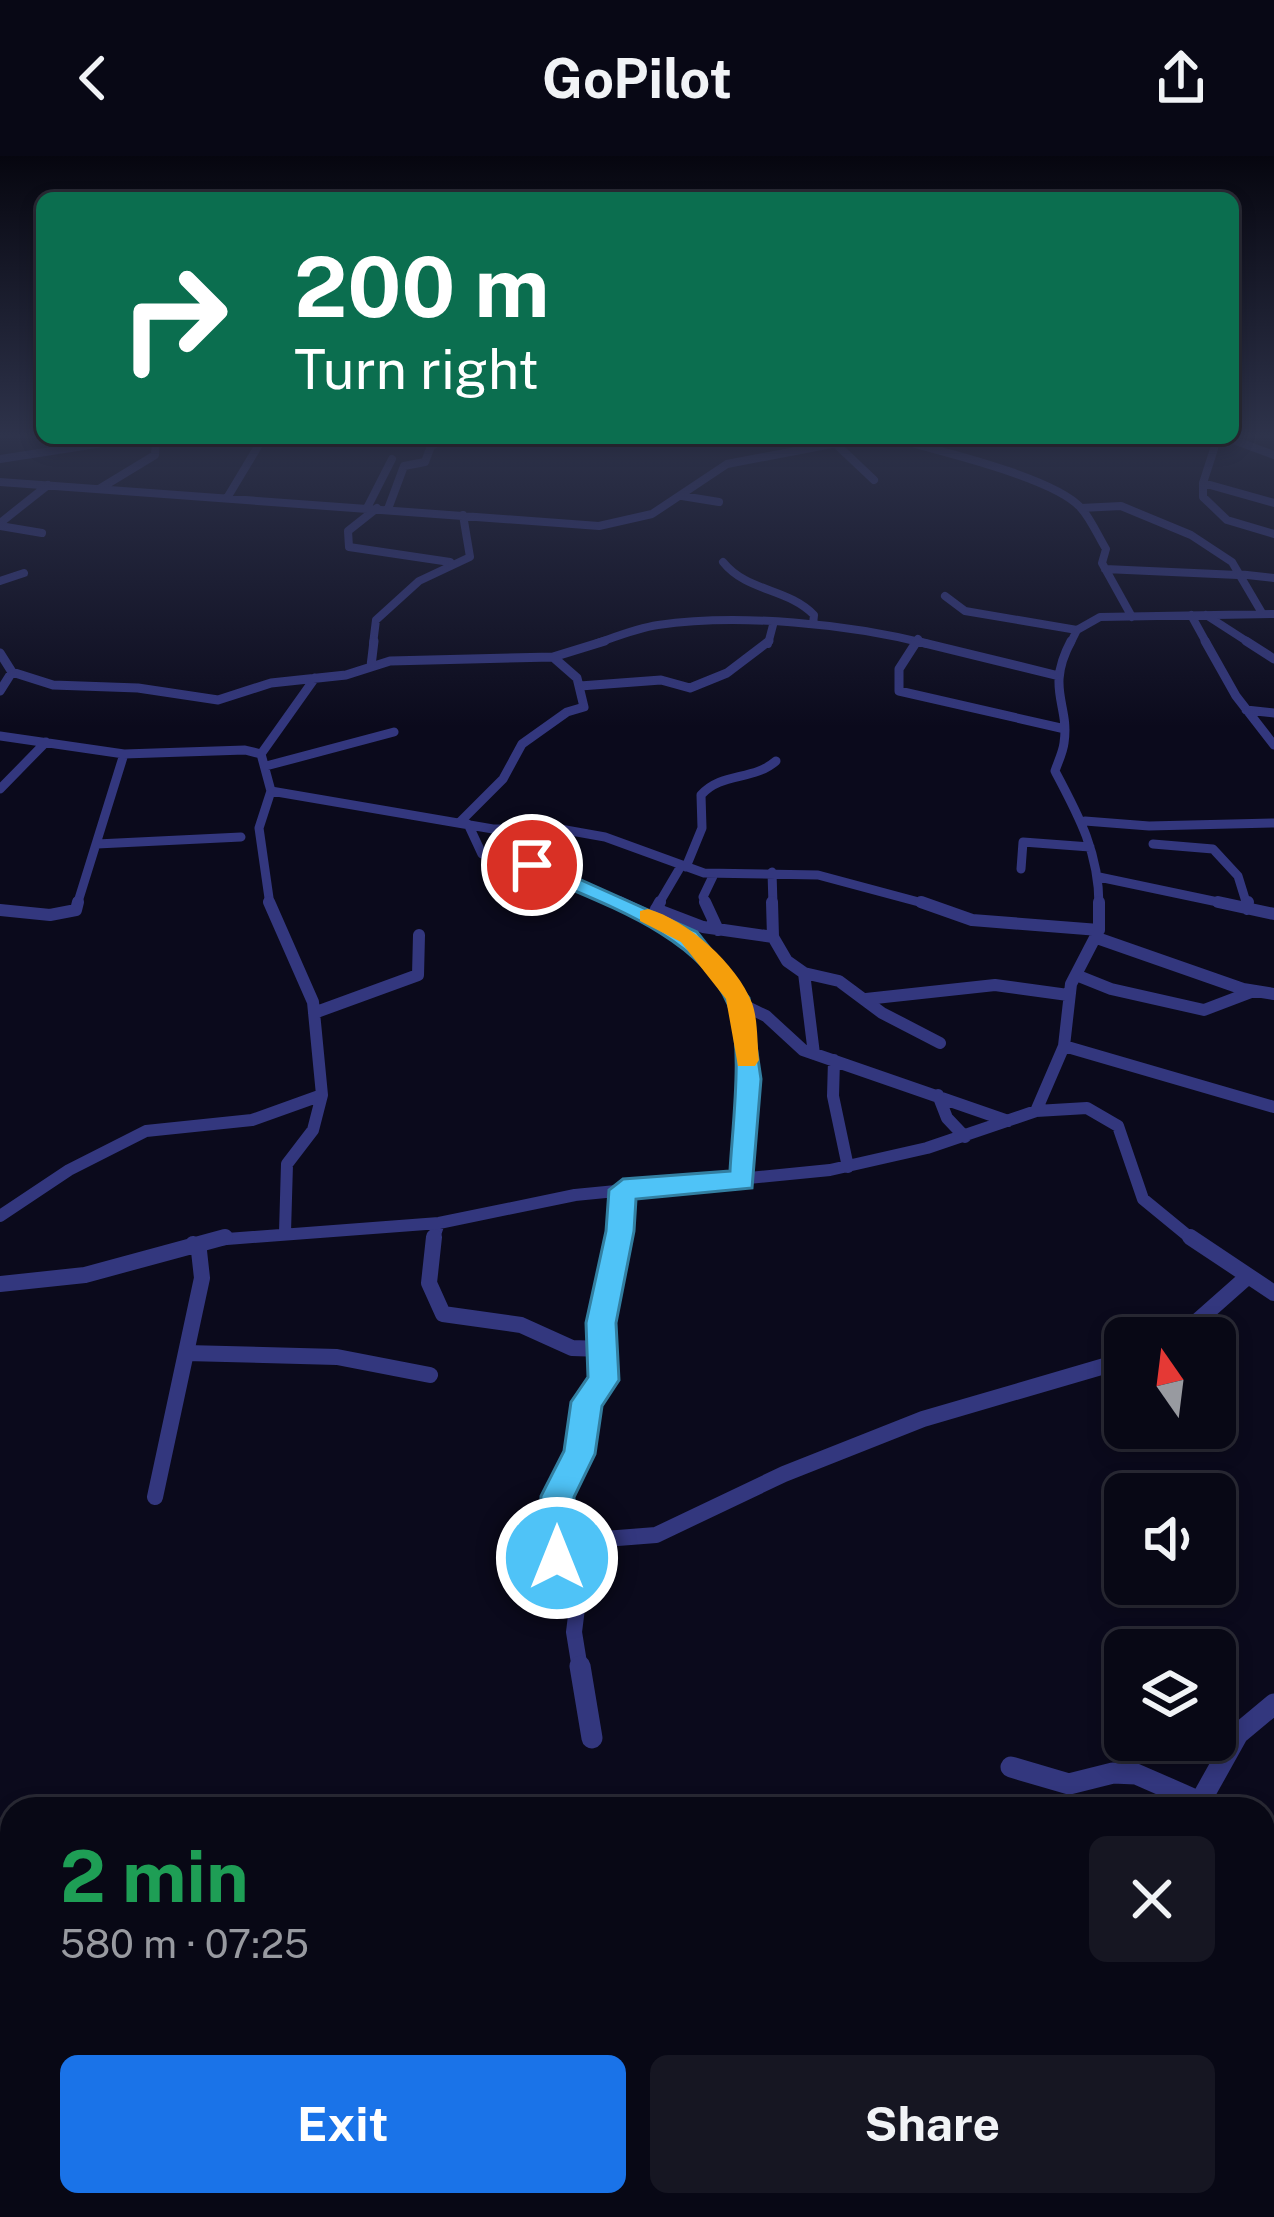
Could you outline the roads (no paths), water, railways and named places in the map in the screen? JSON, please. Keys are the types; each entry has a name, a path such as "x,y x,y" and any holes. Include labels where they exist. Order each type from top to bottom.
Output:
{"street":[{"path":"348,534 349,547 452,562"},
{"path":"371,665 376,620 411,586 471,554 467,534"},
{"path":"1097,534 1106,549 1101,557 1105,568 1132,617"},
{"path":"1185,534 1226,558 1268,614"},
{"path":"723,562 739,580 803,602 814,615 813,624"},
{"path":"1105,568 1274,578"},
{"path":"0,581 24,572"},
{"path":"945,596 965,611 1077,630 1100,617 1268,614"},
{"path":"1191,615 1246,710 1274,745"},
{"path":"1205,615 1274,658"},
{"path":"0,653 11,671 53,685 137,688 208,701 271,683 315,679 400,660 553,657 662,624 813,624 860,627 919,639 1059,676"},
{"path":"580,686 661,680 692,687 728,673 768,645 773,625"},
{"path":"1036,1111 1064,1046 1068,995 1098,934 1099,877 1085,821 1055,771 1065,729 1056,694 1077,630"},
{"path":"919,639 899,670 898,691 935,695 1013,721 1065,729"},
{"path":"464,823 507,773 522,744 567,712 584,707 572,670 553,657"},
{"path":"0,691 11,671"},
{"path":"285,1232 286,1164 313,1130 322,1095 314,1013 300,968 270,908 259,828 271,791 263,760 284,720 315,679"},
{"path":"1246,710 1274,713"},
{"path":"0,736 124,754 245,750 263,760 293,761 308,750 394,732"},
{"path":"0,789 46,742"},
{"path":"0,910 50,915 76,910 124,754"},
{"path":"654,913 702,826 698,802 702,794 718,781 765,774 776,761"},
{"path":"271,791 464,823 560,829 714,874 772,872 851,882 972,920 1098,934 1254,991 1274,994"},
{"path":"1085,821 1148,826 1274,823"},
{"path":"464,823 482,854 544,868 654,913 773,938"},
{"path":"98,844 241,837"},
{"path":"1022,869 1023,842 1090,847"},
{"path":"1153,844 1213,849 1243,883 1247,909"},
{"path":"772,872 773,938 787,961 804,973 839,981 940,1043"},
{"path":"714,874 703,897 718,930"},
{"path":"1099,877 1183,891 1274,914"},
{"path":"654,913 689,937 741,1004 766,1016 791,1042 1008,1121"},
{"path":"314,1013 418,975 419,935"},
{"path":"804,973 814,1054"},
{"path":"1076,975 1111,989 1204,1010 1254,991"},
{"path":"866,999 994,985 1068,995"},
{"path":"741,1004 748,1079 742,1180"},
{"path":"1064,1046 1274,1107"},
{"path":"834,1060 836,1117 848,1167"},
{"path":"1052,1077 1052,1086 1076,1107"},
{"path":"0,1216 69,1170 146,1131 252,1120 322,1095"},
{"path":"938,1095 947,1118 964,1137"},
{"path":"0,1284 98,1272 229,1236 439,1223 623,1190 848,1167 964,1137 1036,1111 1076,1107 1109,1117 1126,1139 1137,1192 1246,1278 1274,1293"},
{"path":"592,1738 574,1632 579,1607 559,1572 554,1543 557,1496 579,1454 587,1402 603,1380 601,1323 620,1231 623,1190"},
{"path":"439,1223 429,1269 432,1298 443,1314 521,1325 572,1348 602,1349"},
{"path":"155,1497 202,1277 194,1244"},
{"path":"1202,1317 1246,1278"},
{"path":"186,1352 312,1351 402,1365 430,1375"},
{"path":"554,1543 656,1535 784,1474 922,1419 1104,1366"},
{"path":"1203,1797 1238,1734 1274,1704"},
{"path":"1011,1767 1069,1784 1113,1773 1136,1774 1182,1797"}]}
